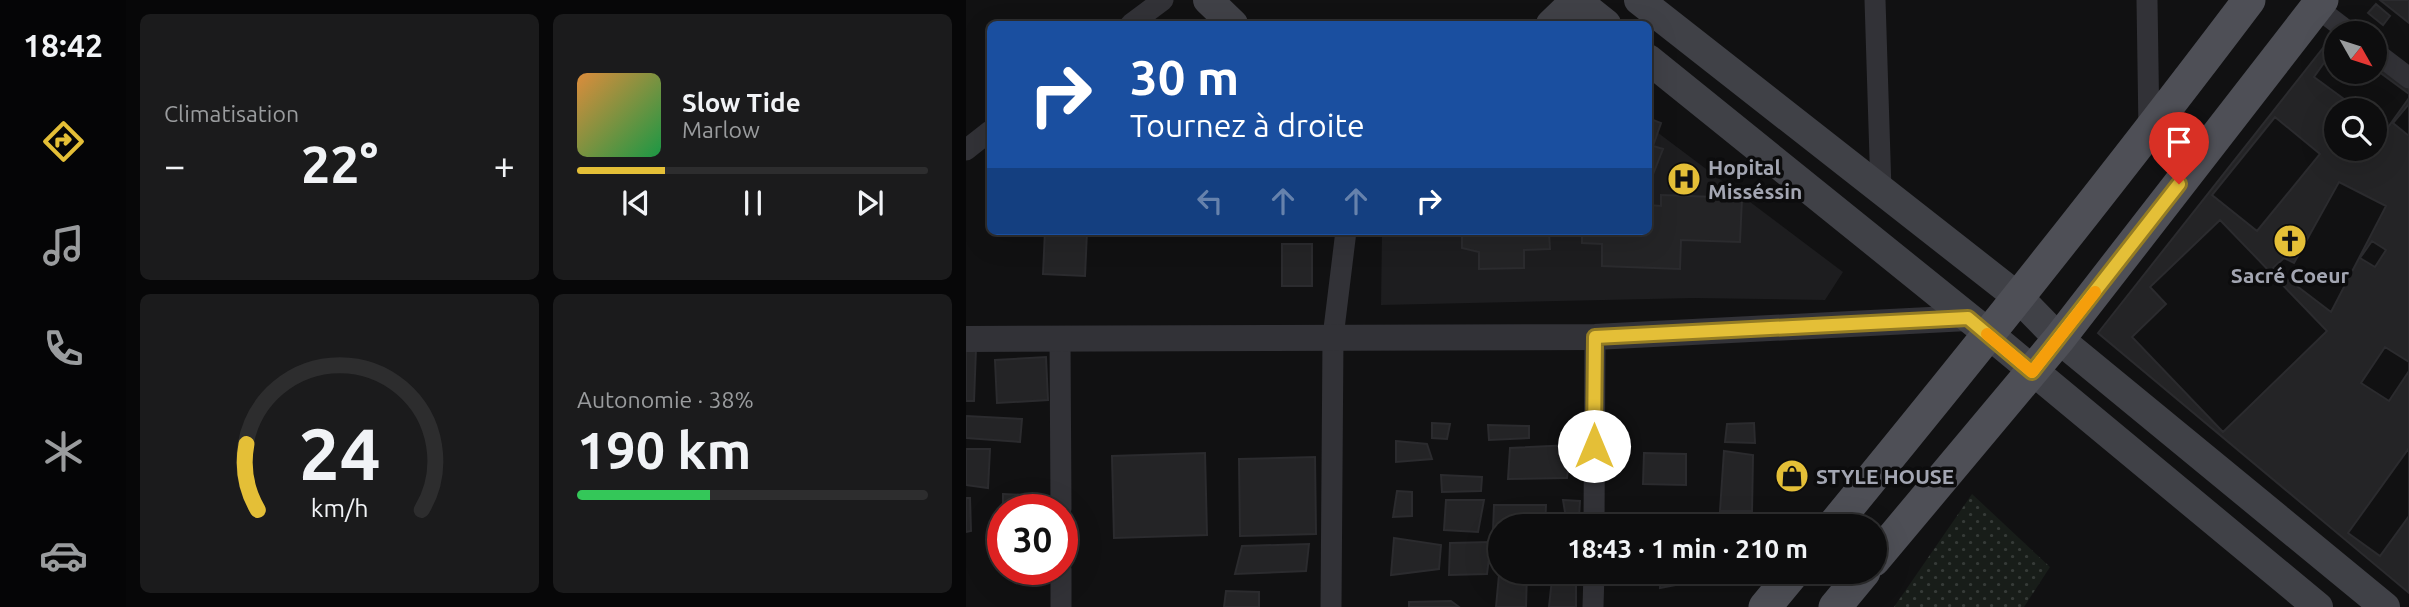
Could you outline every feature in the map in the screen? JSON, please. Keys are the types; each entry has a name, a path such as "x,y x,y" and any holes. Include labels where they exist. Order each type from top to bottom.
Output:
{"main road":[{"path":"1208,0 1230,21"},
{"path":"1554,21 1576,0 1602,21"},
{"path":"1639,0 2019,298 2059,339 2385,607"},
{"path":"1842,514 1979,327 2019,298 2249,0"},
{"path":"1887,545 2059,339 2319,4"},
{"path":"1652,62 2318,607"},
{"path":"1765,607 1784,584"},
{"path":"1835,607 1854,584"}],"street":[{"path":"1135,21 1163,0"},
{"path":"1875,0 1881,190"},
{"path":"2147,0 2149,133"},
{"path":"2319,4 2337,21"},
{"path":"2387,61 2409,78"},
{"path":"966,150 987,133"},
{"path":"1331,607 1333,337 1346,235"},
{"path":"966,339 1595,337 1979,327"},
{"path":"1594,514 1595,337"},
{"path":"1060,339 1061,494"},
{"path":"1593,607 1594,584"},
{"path":"1061,585 1061,607"}],"shaded area":[{"name":"Hopital Misséssin","path":"1652,128 1843,272 1825,300 1694,298 1381,305 1382,235 1652,235"},
{"path":"1972,494 2050,567 2024,607 1894,607"}],"building":[{"path":"2380,0 2409,0 2409,23"},
{"path":"2376,4 2390,16 2386,21 2378,21 2368,13"},
{"name":"Sacré Coeur","path":"2324,47 2324,84 2387,84 2387,68 2409,85 2409,593 2098,333"},
{"path":"2324,63 2324,84 2387,84 2387,78 2409,94 2409,98 2387,129 2387,98 2343,98 2314,77"},
{"path":"2409,104 2409,136 2393,123"},
{"path":"2275,117 2320,154 2257,231 2212,195"},
{"path":"1652,120 1661,123 1653,146 1663,149 1652,177"},
{"path":"2339,182 2386,206 2331,312 2273,268 2284,258 2294,263"},
{"path":"1661,195 1742,198 1740,242 1681,240 1680,269 1602,266 1602,244 1582,243 1582,235 1652,235 1652,205 1661,206"},
{"path":"2220,220 2327,331 2223,432 2132,337 2166,304 2150,287"},
{"path":"1045,235 1087,235 1085,276 1043,274"},
{"path":"1462,235 1549,235 1550,249 1524,250 1524,268 1479,269 1479,252 1462,248"},
{"path":"2372,241 2386,250 2375,267 2360,258"},
{"path":"1282,244 1312,244 1312,286 1282,286"},
{"path":"2385,347 2409,362 2409,371 2389,401 2361,383"},
{"path":"966,348 976,348 974,401 966,401"},
{"path":"1046,357 1048,400 997,403 995,360"},
{"path":"966,416 1022,419 1020,442 966,438"},
{"path":"1432,423 1450,424 1447,439 1432,438"},
{"path":"1754,423 1755,443 1725,442 1727,424"},
{"path":"1488,425 1529,426 1529,438 1489,440"},
{"path":"1396,441 1427,444 1432,459 1396,462"},
{"path":"1571,445 1567,478 1508,479 1510,448"},
{"path":"2409,448 2409,516 2380,556 2348,533"},
{"path":"966,449 990,449 988,488 966,485"},
{"path":"1724,451 1753,455 1752,511 1720,511"},
{"path":"1205,453 1207,535 1114,538 1112,456"},
{"path":"1644,453 1686,454 1686,485 1643,484"},
{"path":"1315,457 1316,534 1240,536 1239,459"},
{"path":"1441,475 1482,477 1481,491 1442,492"},
{"path":"1397,491 1412,492 1412,516 1393,517"},
{"path":"966,498 970,498 971,531 966,532"},
{"path":"1446,500 1484,500 1478,532 1444,530"},
{"path":"1563,500 1580,501 1579,514 1565,514"},
{"path":"1494,505 1546,505 1546,514 1494,514"},
{"path":"1394,538 1441,545 1439,569 1391,575"},
{"path":"1488,542 1487,574 1449,575 1450,543"},
{"path":"1309,544 1306,571 1235,574 1242,546"},
{"path":"1498,584 1527,584 1526,607 1496,607"},
{"path":"1551,584 1576,584 1576,607 1549,607"},
{"path":"1660,584 1681,584 1660,588"},
{"path":"1226,591 1259,592 1259,607 1224,607"},
{"path":"1451,601 1459,607 1409,607 1409,602"}],"slow traffic":[{"path":"1987,334 2032,372 2095,292"}],"place":[{"name":"Hopital Misséssin","path":"1684,179"},
{"name":"Sacré Coeur","path":"2290,241"},
{"name":"STYLE HOUSE","path":"1792,476"}],"route":[{"path":"1594,446 1595,337 1968,318 2032,372 2179,184"}]}
